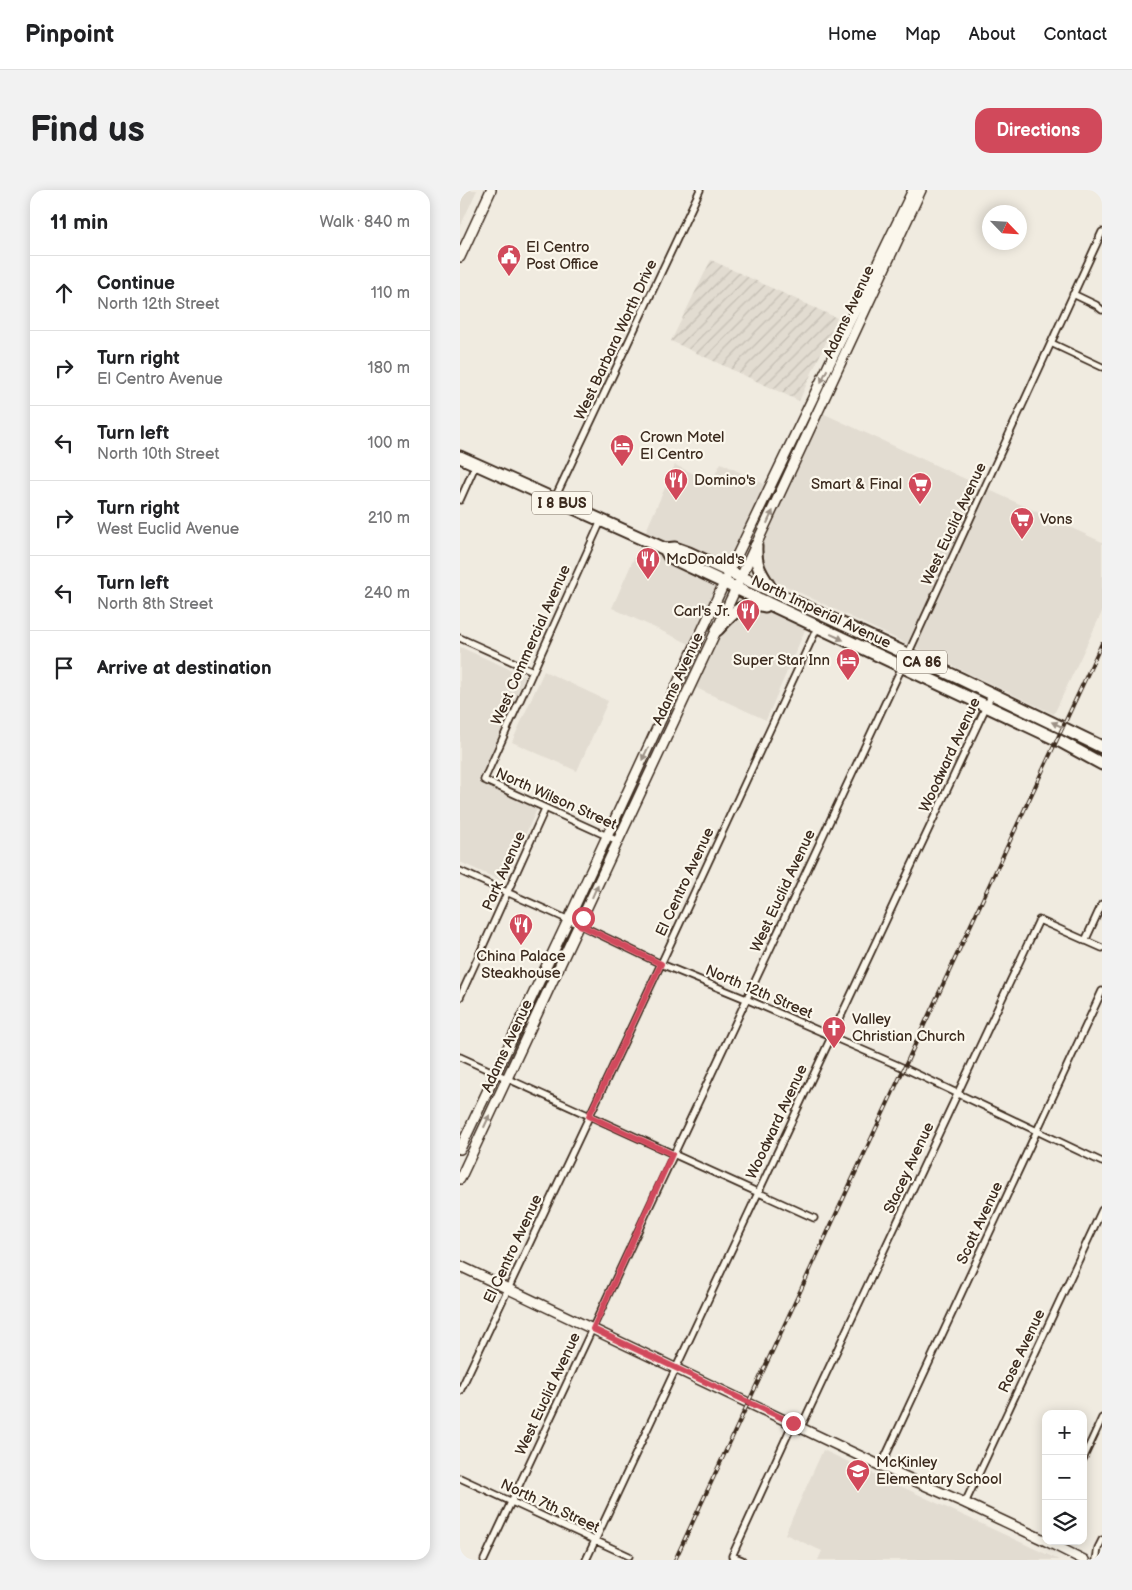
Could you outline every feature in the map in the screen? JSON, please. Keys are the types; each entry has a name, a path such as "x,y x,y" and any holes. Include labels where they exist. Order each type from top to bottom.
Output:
{"highway":[{"name":"North Imperial Avenue","path":"460,457 665,549 676,548 741,577 1102,747"},
{"path":"756,546 758,567 774,593"},
{"name":"North Imperial Avenue","path":"665,549 669,556 817,628 1056,739 1102,764"},
{"name":"CA 86","path":"717,630 733,612 740,607 748,605 758,604 792,616"}],"main road":[{"path":"460,257 491,190"},
{"name":"Adams Avenue","path":"460,1180 756,546 894,239 914,190"},
{"name":"Adams Avenue","path":"460,1149 729,572 805,414 921,190"},
{"path":"805,414 814,419"},
{"path":"786,480 785,471 799,440 800,425"},
{"path":"460,1266 881,1466 1042,1538"},
{"path":"1056,1545 1084,1560"}],"street":[{"name":"West Barbara Worth Drive","path":"554,500 700,190"},
{"name":"West Euclid Avenue","path":"484,1560 593,1329 672,1154 902,667 1102,232"},
{"path":"1073,294 1102,310"},
{"path":"1051,343 1102,367"},
{"path":"460,500 476,464"},
{"name":"West Commercial Avenue","path":"484,780 601,521"},
{"name":"El Centro Avenue","path":"460,1391 817,628"},
{"path":"460,638 532,671"},
{"name":"Woodward Avenue","path":"586,1560 992,694"},
{"name":"North Wilson Street","path":"484,780 618,841"},
{"name":"Park Avenue","path":"460,998 545,809"},
{"name":"North 12th Street","path":"460,871 661,964 832,1036 958,1093 1102,1162"},
{"path":"1102,904 1085,941 1102,948"},
{"name":"Stacey Avenue","path":"742,1560 732,1556 958,1093 1039,920 1085,941"},
{"name":"Scott Avenue","path":"881,1466 1102,992"},
{"path":"460,1057 814,1218"},
{"name":"Rose Avenue","path":"965,1503 1102,1210"},
{"path":"1084,1455 1102,1418"},
{"name":"North 7th Street","path":"460,1478 629,1556"},
{"path":"1096,1560 1098,1548 1102,1540"}],"shaded area":[{"path":"460,190 477,190 460,227"},
{"path":"711,260 837,318 799,401 671,341"},
{"path":"818,411 1102,542 1102,612 1054,714 746,567"},
{"path":"721,463 770,487 724,583 808,623 766,720 679,680 694,646 612,608 675,465 711,482"},
{"path":"460,647 525,676 478,782 537,809 504,882 460,862"},
{"path":"544,671 608,701 577,771 512,742"},
{"name":"McKinley Elementary School","path":"823,1450 1059,1560 818,1560 822,1551 785,1534"}],"railway":[{"path":"675,1560 1102,643"}],"place":[{"name":"El Centro Post Office","path":"509,277"},
{"name":"Crown Motel El Centro","path":"622,467"},
{"name":"Domino's","path":"676,501"},
{"name":"Smart & Final","path":"920,505"},
{"name":"Vons","path":"1022,540"},
{"name":"McDonald's","path":"648,580"},
{"name":"Carl's Jr.","path":"748,632"},
{"name":"Super Star Inn","path":"848,681"},
{"name":"China Palace Steakhouse","path":"521,946"},
{"name":"Valley Christian Church","path":"834,1049"},
{"name":"McKinley Elementary School","path":"858,1492"}],"route":[{"path":"583,918 580,925 661,964 589,1116 672,1154 593,1329 793,1423"}]}
